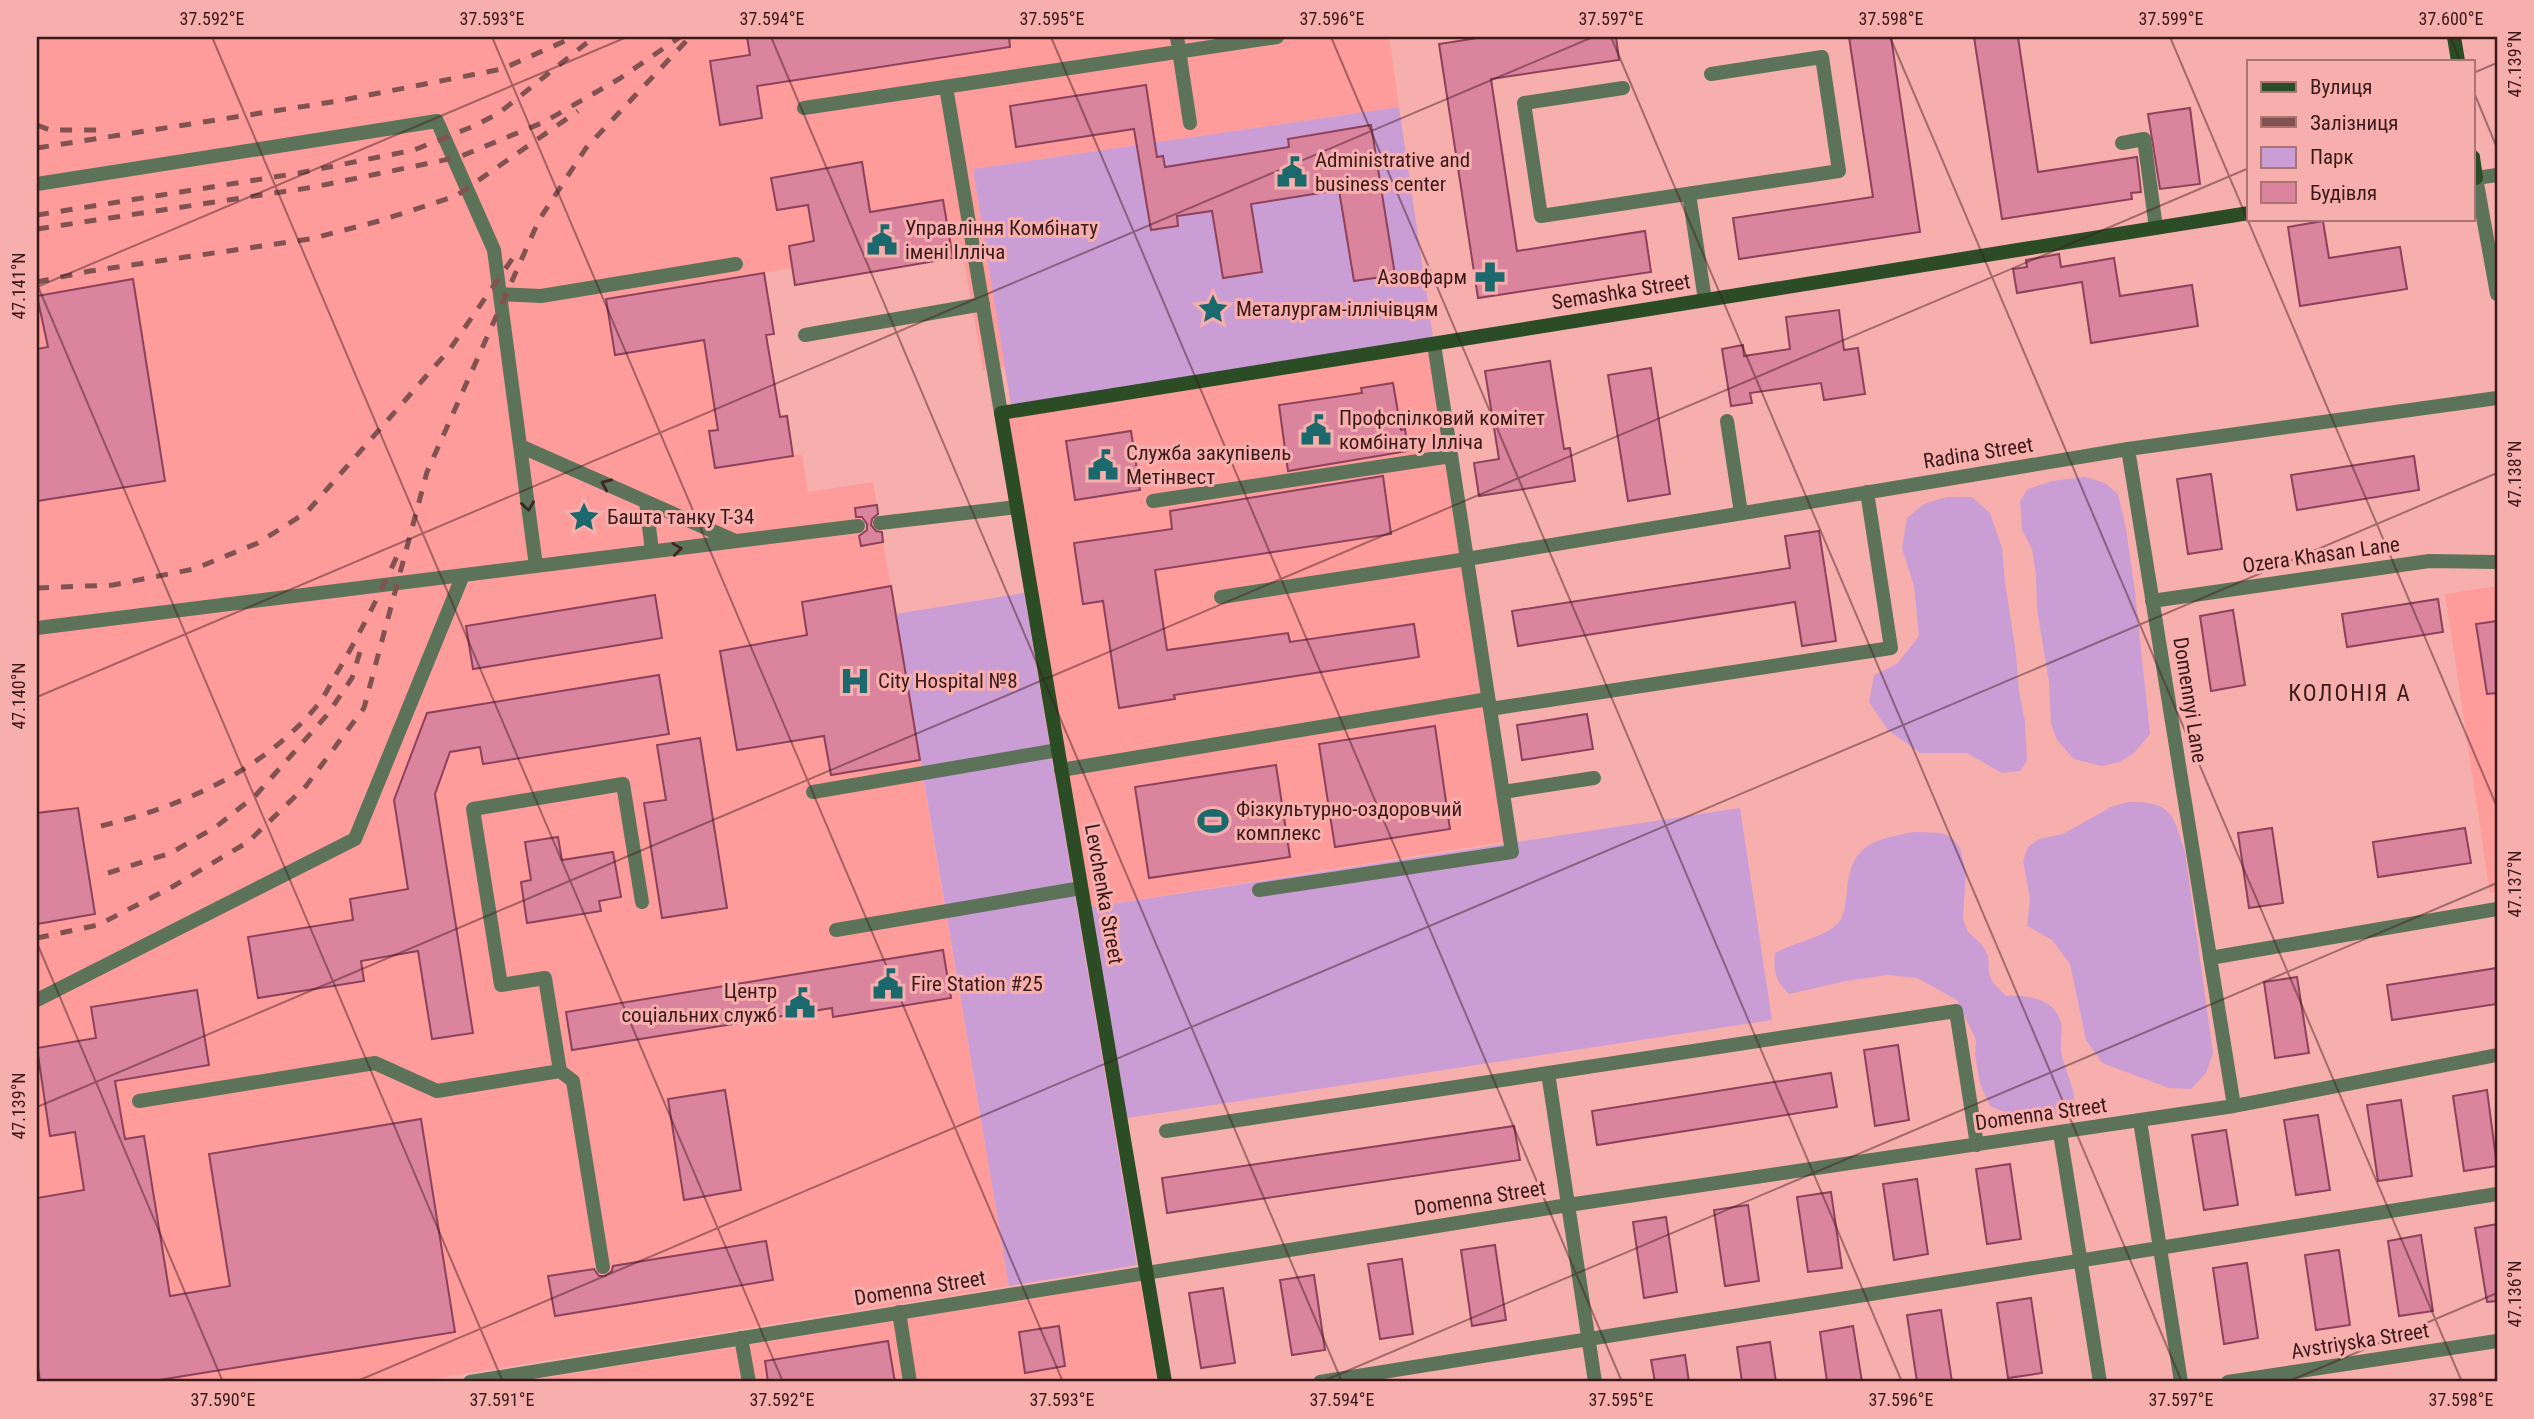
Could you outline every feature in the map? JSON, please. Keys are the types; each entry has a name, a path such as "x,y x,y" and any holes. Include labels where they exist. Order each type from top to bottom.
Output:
{"street":[{"path":"804,108 946,87 1178,44 1277,37"},
{"path":"2454,37 2458,60"},
{"path":"1178,44 1190,123"},
{"path":"1623,88 1524,103 1541,216 1839,171 1822,57 1711,74"},
{"path":"946,87 1001,413"},
{"path":"37,184 437,121 494,250 536,566"},
{"path":"2122,142 2144,139 2156,228"},
{"path":"2497,175 2474,178 2497,294"},
{"path":"1689,194 1705,300"},
{"name":"Semashka Street","path":"1001,413 2247,213"},
{"path":"500,294 541,296 736,264"},
{"path":"806,335 982,304"},
{"path":"1259,890 1512,852 1434,344"},
{"name":"Radina Street","path":"1221,597 1467,559 2128,449 2497,398"},
{"name":"Levchenka Street","path":"1001,413 1165,1382"},
{"path":"1727,421 1741,513"},
{"path":"520,446 736,541"},
{"name":"Domennyi Lane","path":"2128,449 2234,1106"},
{"path":"1153,501 1451,456"},
{"path":"1061,770 1489,704 1891,648 1867,492"},
{"path":"646,502 652,551"},
{"path":"880,523 1017,507"},
{"path":"37,628 858,526"},
{"name":"Ozera Khasan Lane","path":"2152,601 2429,561 2497,562"},
{"path":"37,1000 355,839 463,575"},
{"path":"813,792 1058,750"},
{"path":"1503,792 1594,778"},
{"path":"603,1267 573,1081 560,1071 545,978 501,985 472,809 623,784 642,902"},
{"path":"836,930 1081,888"},
{"path":"2210,958 2497,909"},
{"path":"1166,1131 1956,1011 1977,1145"},
{"name":"Domenna Street","path":"470,1382 1568,1205 2234,1106 2497,1055"},
{"path":"139,1101 375,1063 437,1091 560,1071"},
{"path":"1548,1073 1595,1382"},
{"path":"2140,1121 2181,1382"},
{"path":"2060,1133 2100,1382"},
{"path":"1320,1382 2497,1194"},
{"path":"899,1312 910,1382"},
{"path":"741,1338 749,1382"},
{"name":"Avstriyska Street","path":"2228,1382 2497,1341"}],"shaded area":[{"path":"37,37 1389,37 1399,107 973,169 1005,366 983,370 963,256 795,285 792,268 764,273 766,335 780,416 787,416 793,455 802,454 808,492 873,482 1009,1286 414,1382 37,1382"},
{"path":"1434,344 1510,841 1091,907 1007,412"},
{"path":"2497,586 2497,892 2490,893 2445,594"},
{"path":"1140,1281 1157,1382 520,1382"}],"green space":[{"path":"1399,107 1434,344 1012,411 973,169"},
{"path":"2085,477 2105,483 2118,494 2135,592 2150,734 2134,753 2120,762 2101,766 2074,759 2057,740 2051,724 2049,682 2037,609 2036,575 2032,549 2022,530 2020,501 2028,489 2052,481"},
{"path":"1947,497 1972,497 1990,513 2002,548 2025,722 2027,761 2020,771 2002,773 1967,753 1920,753 1888,730 1869,702 1874,675 1897,664 1919,636 1914,586 1902,548 1907,518 1924,504"},
{"path":"1024,593 1137,1265 1009,1286 896,614"},
{"path":"2128,802 2154,804 2169,812 2185,852 2213,1053 2206,1073 2191,1089 2169,1088 2102,1063 2086,1040 2070,964 2052,940 2027,926 2030,899 2023,861 2028,847 2039,839 2063,834 2111,807"},
{"path":"1740,808 1772,1020 1127,1118 1091,907"},
{"path":"1913,832 1943,833 1960,848 1966,872 1963,919 1968,932 1988,955 1989,974 1993,983 2006,996 2039,1000 2053,1008 2058,1015 2062,1026 2061,1051 2075,1109 2053,1117 2033,1118 1990,1106 1980,1084 1975,1055 1976,1040 1957,1000 1917,978 1887,975 1789,994 1778,980 1775,953 1818,936 1839,922 1845,906 1849,875 1859,854 1876,842"}],"building":[{"path":"747,37 1009,37 1010,47 757,86 762,118 720,125 710,61 750,55"},
{"path":"1484,37 1616,37 1619,60 1491,79 1517,251 1645,231 1651,272 1478,298 1439,44"},
{"path":"1849,37 1891,37 1920,232 1739,259 1733,218 1873,197"},
{"path":"1974,37 2018,37 2038,172 2137,157 2141,192 2131,193 2132,199 2002,219"},
{"path":"1146,85 1157,157 1163,156 1165,167 1289,147 1288,139 1371,125 1395,275 1354,281 1339,190 1251,204 1262,272 1223,278 1212,211 1177,216 1178,226 1151,230 1134,129 1016,147 1010,106"},
{"path":"2190,108 2200,184 2160,189 2148,114"},
{"path":"862,162 870,212 943,200 953,258 795,285 789,246 814,241 808,205 777,210 771,178"},
{"path":"2323,221 2329,258 2400,247 2407,289 2300,306 2288,227"},
{"path":"2059,254 2061,267 2114,258 2120,296 2192,285 2198,326 2091,343 2082,282 2017,293 2013,269 2027,267 2026,260"},
{"path":"764,273 774,334 766,335 780,417 787,416 793,456 715,468 709,431 718,430 704,340 615,355 606,299"},
{"path":"133,279 165,481 37,501 37,349 48,347 37,296"},
{"path":"1839,310 1844,350 1858,348 1865,394 1824,400 1821,383 1750,393 1752,403 1731,406 1722,349 1743,345 1744,356 1790,349 1786,317"},
{"path":"1550,361 1564,449 1570,448 1575,481 1479,496 1474,463 1499,459 1485,371"},
{"path":"1651,368 1670,494 1628,501 1608,375"},
{"path":"1393,383 1401,430 1405,429 1408,451 1288,471 1279,405 1362,393 1361,388"},
{"path":"1131,431 1140,490 1075,500 1066,441"},
{"path":"2414,456 2419,490 2297,510 2291,475"},
{"path":"2211,474 2222,549 2188,554 2177,479"},
{"path":"1383,476 1391,534 1155,570 1167,650 1288,633 1290,642 1414,624 1419,657 1174,695 1175,699 1119,708 1103,601 1083,604 1074,543 1172,529 1170,511"},
{"path":"877,505 878,514 872,519 871,525 876,531 882,532 883,542 861,546 859,536 867,530 867,524 862,517 856,517 855,508"},
{"path":"1819,531 1836,641 1802,646 1795,602 1518,646 1512,611 1790,568 1785,536"},
{"path":"891,586 920,760 831,775 824,736 737,750 720,651 807,635 802,602"},
{"path":"655,595 662,638 473,669 466,626"},
{"path":"2438,599 2443,632 2347,647 2342,614"},
{"path":"2233,610 2245,685 2211,691 2200,616"},
{"path":"2497,621 2497,693 2487,694 2476,624"},
{"path":"659,675 669,734 483,764 480,747 450,752 435,794 473,1033 432,1039 418,951 361,961 364,981 258,998 248,937 353,920 350,899 408,889 394,800 427,713"},
{"path":"1587,714 1593,749 1522,760 1517,725"},
{"path":"1435,726 1450,829 1335,847 1319,744"},
{"path":"700,738 727,908 662,918 644,803 666,800 657,745"},
{"path":"1276,765 1290,857 1149,878 1135,787"},
{"path":"78,808 95,914 37,924 37,813"},
{"path":"2272,828 2283,903 2249,908 2238,833"},
{"path":"2465,828 2471,863 2378,877 2373,842"},
{"path":"558,837 562,860 613,852 621,897 599,901 601,911 527,923 521,882 531,880 525,842"},
{"path":"943,950 951,998 833,1017 832,1008 572,1050 566,1012"},
{"path":"2497,968 2497,1004 2392,1020 2387,985"},
{"path":"2297,977 2309,1053 2275,1058 2264,982"},
{"path":"197,990 209,1065 115,1081 125,1139 144,1136 170,1296 230,1286 209,1154 421,1119 455,1332 147,1382 40,1382 37,1359 37,1198 84,1190 75,1132 50,1136 37,1048 96,1038 91,1007"},
{"path":"1898,1045 1909,1120 1875,1126 1864,1050"},
{"path":"1831,1073 1837,1107 1597,1145 1592,1111"},
{"path":"725,1090 741,1190 684,1200 668,1099"},
{"path":"2487,1090 2497,1166 2464,1171 2453,1096"},
{"path":"2401,1100 2412,1176 2378,1181 2367,1105"},
{"path":"2318,1115 2330,1190 2296,1195 2284,1120"},
{"path":"1514,1126 1520,1160 1167,1213 1162,1178"},
{"path":"2226,1130 2238,1205 2204,1210 2192,1135"},
{"path":"2010,1164 2021,1239 1987,1244 1976,1169"},
{"path":"1917,1179 1928,1254 1894,1260 1883,1184"},
{"path":"1831,1192 1842,1268 1808,1272 1797,1197"},
{"path":"1748,1205 1759,1281 1725,1286 1714,1210"},
{"path":"1666,1217 1677,1292 1644,1298 1633,1222"},
{"path":"2497,1224 2497,1301 2487,1302 2475,1228"},
{"path":"2421,1235 2433,1311 2399,1316 2388,1241"},
{"path":"766,1241 773,1280 555,1316 548,1276 594,1269 599,1276 605,1276 612,1271 613,1266"},
{"path":"1495,1245 1506,1320 1472,1326 1461,1250"},
{"path":"2339,1250 2350,1325 2316,1330 2305,1255"},
{"path":"1402,1259 1413,1334 1380,1339 1368,1264"},
{"path":"2247,1263 2258,1338 2224,1344 2213,1268"},
{"path":"1314,1275 1325,1350 1292,1355 1280,1280"},
{"path":"1223,1288 1235,1363 1201,1368 1189,1293"},
{"path":"2031,1298 2042,1373 2008,1378 1997,1303"},
{"path":"1941,1310 1952,1382 1917,1382 1907,1315"},
{"path":"1059,1326 1065,1366 1025,1373 1019,1332"},
{"path":"1853,1326 1862,1382 1827,1382 1820,1332"},
{"path":"888,1341 895,1382 768,1382 765,1361"},
{"path":"1770,1342 1776,1382 1742,1382 1737,1347"},
{"path":"1685,1355 1689,1382 1655,1382 1651,1360"}],"railway":[{"path":"37,148 338,101 502,69 574,37"},
{"path":"37,215 299,173 414,150 499,113 594,37"},
{"path":"37,229 314,187 459,157 544,122 619,79 680,37"},
{"path":"37,938 98,925 172,887 248,842 306,786 364,708 427,472 539,220 586,148 690,37"},
{"path":"37,282 90,271 310,239 379,221 456,196 578,111"},
{"path":"37,125 50,130 102,130"},
{"path":"37,588 113,585 194,569 258,543 307,512 450,349 517,252"},
{"path":"101,826 161,808 218,784 270,751 294,730 325,694 399,552"},
{"path":"108,873 171,853 217,826 256,795 327,715 352,678 363,642"}],"place":[{"name":"Administrative and business center","path":"1292,172"},
{"name":"Управління Комбінату імені Ілліча","path":"882,240"},
{"name":"Азовфарм","path":"1490,277"},
{"name":"Металургам-іллічівцям","path":"1213,309"},
{"name":"Профспілковий комітет комбінату Ілліча","path":"1316,430"},
{"name":"Служба закупівель Метінвест","path":"1103,465"},
{"name":"Башта танку Т-34","path":"584,517"},
{"name":"City Hospital №8","path":"855,681"},
{"name":"Фізкультурно-оздоровчий комплекс","path":"1213,821"},
{"name":"Fire Station #25","path":"888,984"},
{"name":"Центр соціальних служб","path":"800,1003"}],"district":[{"name":"КОЛОНІЯ А","path":"2350,693"}]}
